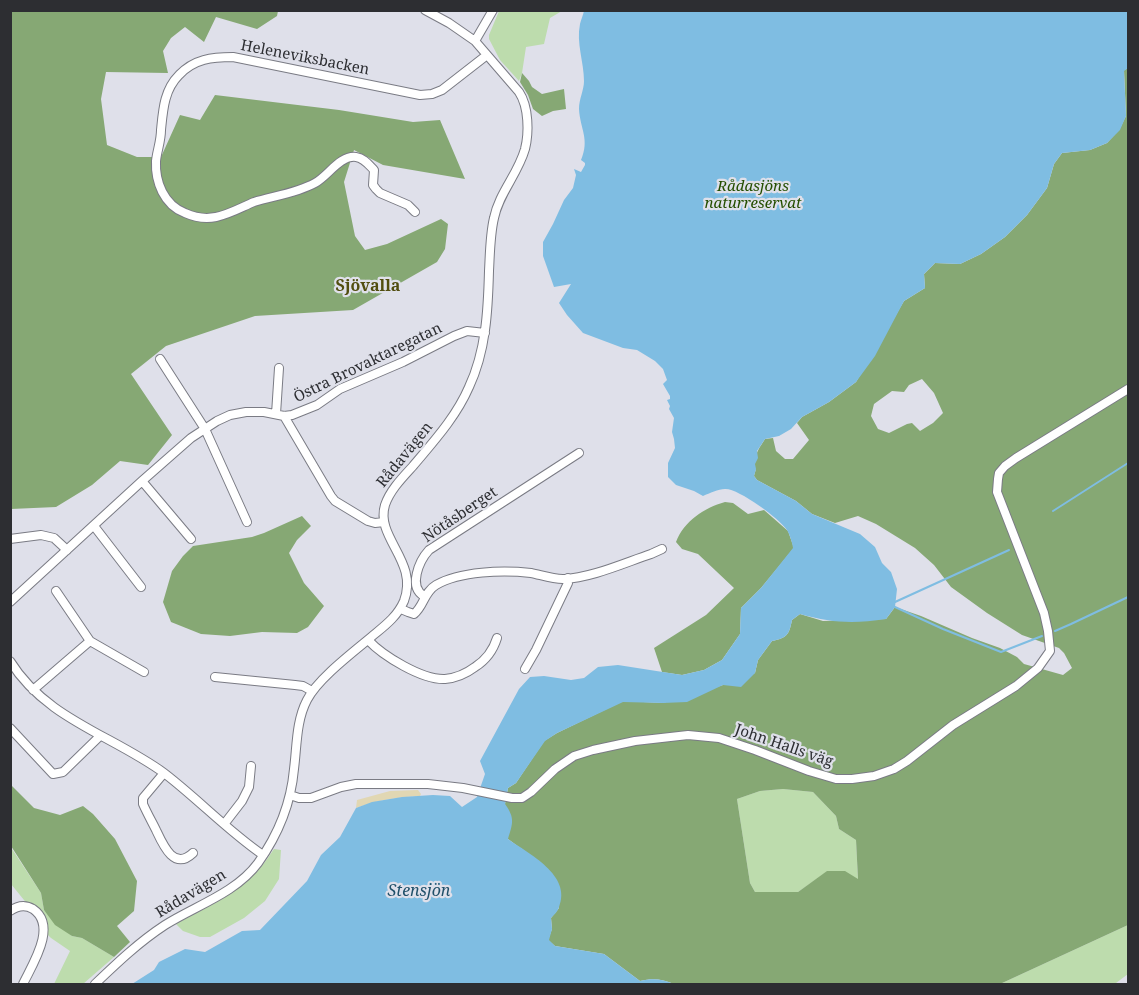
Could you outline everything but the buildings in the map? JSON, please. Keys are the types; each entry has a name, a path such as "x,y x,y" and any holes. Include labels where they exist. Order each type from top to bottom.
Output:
{"street":[{"name":"Rådavägen","path":"384,522 384,508 391,493 445,427 461,404 475,373 484,333 490,240 494,215 500,198 523,156 527,139 522,97 475,41 425,10"},
{"path":"475,41 493,10"},
{"name":"Heleneviksbacken","path":"416,212 408,205 375,189 374,170 366,161 356,157 344,159 316,183 215,217 206,218 183,213 166,199 159,186 156,173 165,99 172,83 179,74 204,59 233,57 420,95 432,94 442,90 487,55"},
{"name":"Östra Brovaktaregatan","path":"10,602 191,438 217,421 230,415 246,412 292,415 316,405 340,389 403,362 454,336 467,331 484,333"},
{"path":"160,359 205,429 247,522"},
{"path":"279,368 280,415 331,496 335,501 368,521 384,522 406,573 406,593 400,609 406,612 414,614 420,608 424,596 435,585 470,574 514,572 556,579 578,578 662,549"},
{"name":"John Halls väg","path":"290,795 311,798 336,788 356,784 428,784 522,798 555,769 574,756 635,741 688,735 719,738 809,771 836,778 852,779 874,776 894,769 953,725 1016,686 1038,669 1050,651 1044,614 997,492 999,473 1027,449 1128,389"},
{"name":"Nötåsberget","path":"424,596 417,590 417,575 421,561 429,550 579,453"},
{"path":"142,481 190,539"},
{"path":"94,526 141,587"},
{"path":"10,539 41,535 54,538 67,550"},
{"path":"525,669 568,583 568,578"},
{"path":"56,591 90,640 144,672"},
{"name":"Rådavägen","path":"95,984 151,935 230,888 256,865 275,834 286,810 294,771 299,723 312,691 386,625 400,609"},
{"path":"368,640 386,655 414,670 429,676 447,679 462,674 482,662 491,651 497,638"},
{"path":"33,690 90,640"},
{"path":"10,661 33,690 61,713 164,773 263,855"},
{"path":"215,677 295,685 312,691"},
{"path":"10,728 53,774 63,772 100,736"},
{"path":"225,824 249,788 251,766"},
{"path":"164,773 142,798 143,804 167,851 176,859 183,860 193,853"},
{"path":"10,911 21,906 33,909 44,927 40,947 23,984"}],"green space":[{"path":"11,11 278,11 277,16 257,29 216,17 204,42 185,27 171,38 163,51 168,73 106,72 101,99 107,145 137,157 161,157 180,115 200,120 215,95 339,110 413,122 440,120 465,179 383,165 354,150 344,182 355,236 365,250 387,244 441,219 448,224 445,249 437,262 353,310 255,316 166,346 131,374 172,435 148,465 120,461 92,485 56,507 11,509"},
{"path":"499,11 562,11 550,18 544,44 526,47 519,81 500,60 489,39"},
{"path":"1128,68 1128,925 1000,984 674,984 657,980 640,981 604,954 555,946 548,940 552,929 551,918 559,908 523,850 508,839 505,804 508,788 516,783 544,741 557,733 623,701 663,703 755,673 758,660 772,641 786,635 792,620 800,614 823,621 886,619 895,607 1000,648 1017,657 1024,664 1063,675 1072,668 1059,648 1022,635 987,613 951,587 934,565 915,548 876,524 858,516 835,523 812,514 796,501 757,480 754,476 755,457 765,439 773,438 776,451 785,459 793,459 809,440 797,423 802,417 829,402 856,382 904,301 925,288 924,274 935,263 960,264 981,254 1005,237 1027,215 1047,188 1054,164 1062,153 1090,150 1107,143 1119,130 1126,116 1124,70","holes":["922,379 934,393 943,413 920,431 912,423 889,433 878,429 871,416 874,404 892,391 904,392 909,385","783,789 813,792 836,816 839,829 856,840 858,879 845,871 827,871 798,892 755,892 750,883 737,799 760,791"]},
{"path":"522,73 532,87 542,94 564,89 566,109 542,116 533,109 520,82"},
{"path":"725,502 733,503 748,514 764,510 788,531 794,548 741,608 740,634 722,660 704,670 682,675 662,672 654,648 706,615 734,588 698,554 682,549 676,542 684,528 696,516"},
{"path":"302,516 311,526 297,540 289,553 304,583 324,606 308,627 297,633 262,632 230,636 201,634 171,622 163,602 172,571 193,546 252,537"},
{"path":"10,784 34,808 60,815 83,806 115,839 137,881 134,911 117,926 130,942 114,957 55,925 44,910 41,893 11,846"},
{"path":"783,789 813,792 836,816 839,829 856,840 858,880 828,871 798,892 755,892 750,883 737,799 760,791"},
{"path":"10,846 41,893 44,910 72,936 82,938 114,957 83,984 54,984 70,951 41,928 41,921 11,884"},
{"path":"274,849 281,850 279,879 265,901 244,918 210,937 200,937 183,931 176,924 233,892 257,872"},
{"path":"1128,925 1128,974 1116,983 1000,984"}],"sand":[{"path":"418,790 420,796 388,799 356,808 357,800 390,791"}],"water":[{"name":"Rådasjöns naturreservat","path":"584,11 1128,11 1128,68 1124,71 1126,116 1120,130 1107,143 1090,150 1062,153 1054,164 1047,188 1027,215 1005,237 981,254 960,264 935,263 924,274 925,288 904,301 875,356 856,382 829,402 802,417 791,429 779,436 765,439 757,451 758,458 754,476 757,480 796,501 812,514 860,534 875,547 882,563 891,572 897,589 895,607 886,619 843,622 800,614 792,620 786,635 772,641 758,660 755,673 741,687 723,685 687,702 623,702 545,741 516,783 508,788 505,804 512,821 508,839 546,867 554,875 559,885 561,896 556,913 551,918 552,929 549,940 555,946 604,954 640,981 657,980 674,984 132,984 154,970 159,962 185,949 205,952 242,931 260,930 307,881 321,855 340,837 356,808 372,802 433,795 450,796 462,807 477,797 485,774 480,761 519,689 530,677 544,676 571,680 584,678 598,667 618,665 682,675 704,670 722,660 740,634 741,608 761,588 793,548 789,534 783,525 739,493 725,489 703,496 676,485 668,477 668,463 675,448 672,432 674,418 667,400 670,396 663,384 667,380 663,369 637,350 623,348 583,333 559,303 571,284 554,287 543,256 543,242 564,200 573,188 576,175 574,169 581,172 585,165 581,160 585,140 579,109 584,81 579,31"}],"waterway":[{"path":"1053,511 1128,463"},
{"path":"895,602 1009,550"},
{"path":"1055,631 1128,597"},
{"path":"895,607 1001,652 1042,636"}],"district":[{"name":"Sjövalla","path":"368,286"}],"water label":[{"name":"Stensjön","path":"419,891"}]}
